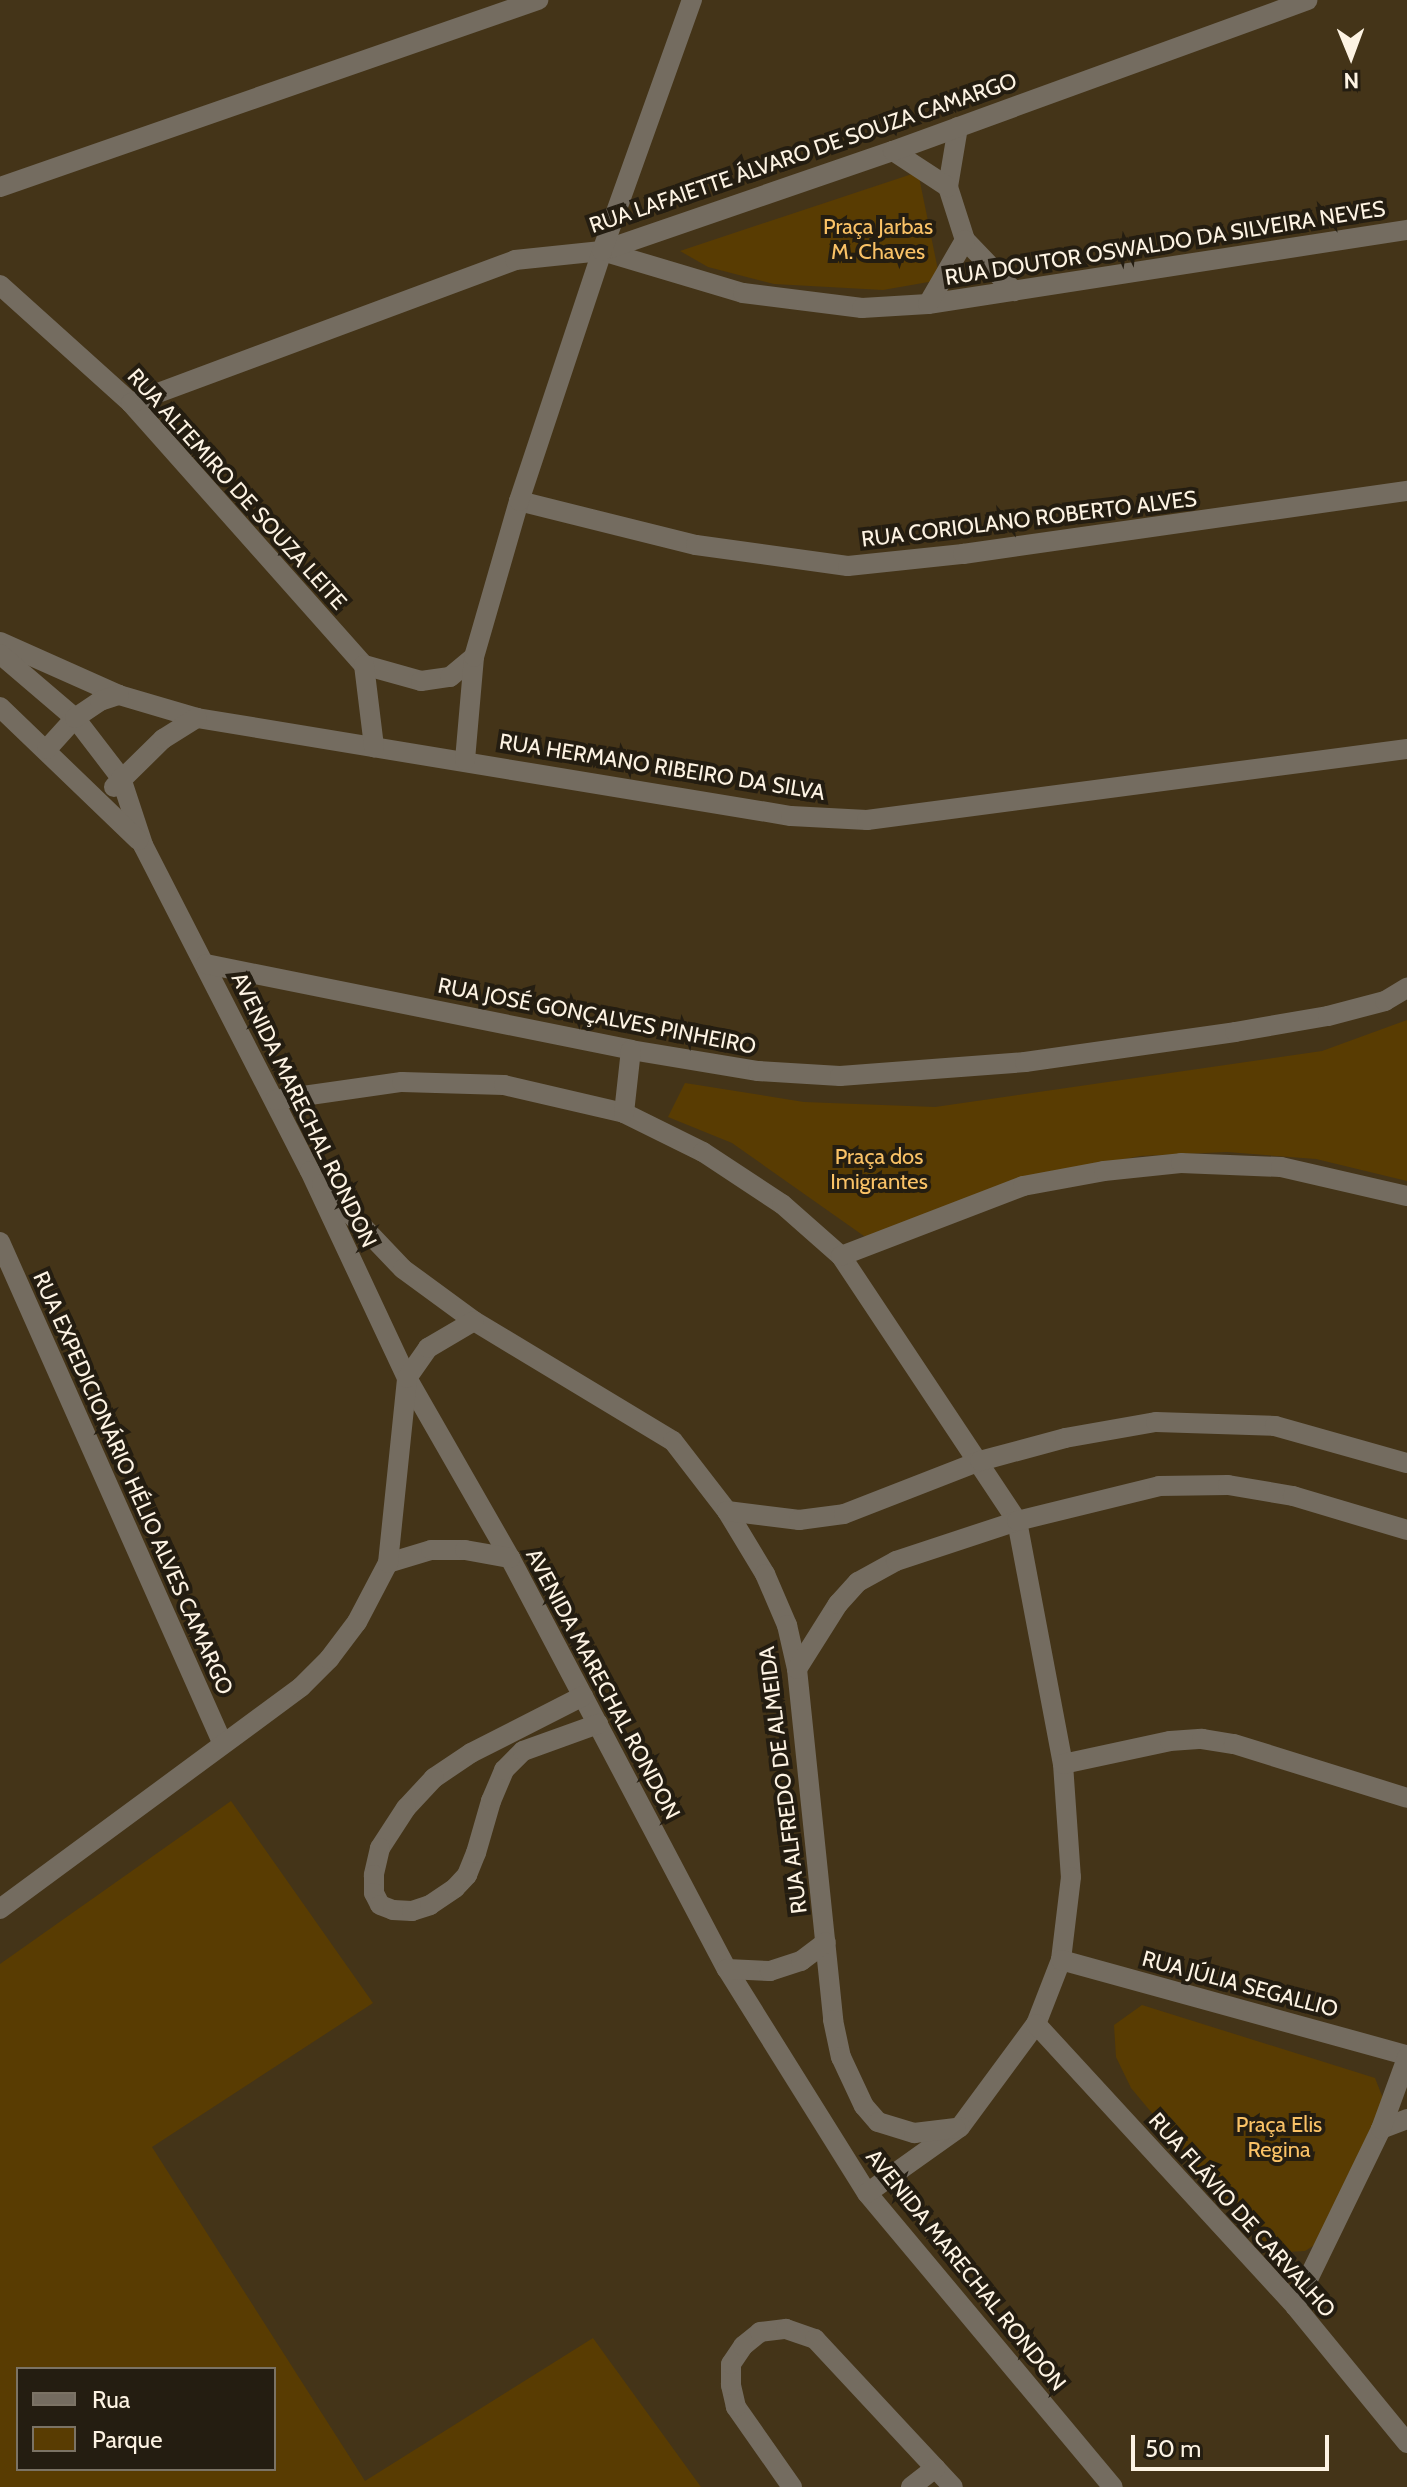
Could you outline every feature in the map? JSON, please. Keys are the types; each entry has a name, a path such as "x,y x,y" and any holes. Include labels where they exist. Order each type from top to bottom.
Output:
{"street":[{"path":"0,187 538,0"},
{"path":"465,760 474,657 519,501 602,251 692,0"},
{"name":"RUA LAFAIETTE ÁLVARO DE SOUZA CAMARGO","path":"131,403 515,260 602,251 893,151 1307,0"},
{"path":"958,127 948,187 965,240 1014,291"},
{"path":"893,151 948,187"},
{"name":"RUA DOUTOR OSWALDO DA SILVEIRA NEVES","path":"602,251 743,293 862,308 928,304 1407,230"},
{"path":"928,304 965,240"},
{"name":"RUA ALTEMIRO DE SOUZA LEITE","path":"0,285 131,403 364,665"},
{"name":"RUA CORIOLANO ROBERTO ALVES","path":"519,501 696,545 848,566 963,554 1407,491"},
{"name":"RUA HERMANO RIBEIRO DA SILVA","path":"0,642 119,695 197,718 791,816 867,820 1407,749"},
{"name":"AVENIDA MARECHAL RONDON","path":"0,654 75,718 121,778 143,845 275,1100 407,1378 510,1558 727,1969 867,2193 1113,2487"},
{"path":"374,747 364,665 421,681 450,677 474,657"},
{"path":"47,749 75,718 100,701 119,695"},
{"name":"AVENIDA MARECHAL RONDON","path":"0,707 47,749 143,845"},
{"path":"102,803 121,778 163,739 197,718"},
{"name":"RUA JOSÉ GONÇALVES PINHEIRO","path":"206,964 631,1050 758,1071 840,1076 1025,1062 1328,1016 1385,1001 1407,988"},
{"path":"624,1113 631,1050"},
{"path":"275,1100 402,1082 504,1085 624,1113 703,1152 782,1204 841,1256 1017,1521 1063,1764 1071,1877 1061,1960 1036,2024 960,2127 867,2193"},
{"path":"841,1256 1023,1186 1150,1166 1181,1163 1281,1167 1407,1196"},
{"name":"RUA ALFREDO DE ALMEIDA","path":"310,1171 403,1269 474,1321 673,1441 727,1511 765,1574 787,1625 797,1669 833,2020 841,2057 864,2106 878,2122 895,2130 914,2133 960,2127"},
{"name":"RUA EXPEDICIONÁRIO HÉLIO ALVES CAMARGO","path":"0,1242 222,1742"},
{"path":"0,1909 222,1742 301,1687 329,1659 357,1622 388,1563 407,1378 428,1348 474,1321"},
{"path":"727,1511 799,1520 844,1514 980,1461 1065,1438 1156,1422 1225,1421 1275,1426 1407,1463"},
{"path":"797,1669 838,1604 858,1582 896,1561 1017,1521 1159,1486 1228,1485 1293,1496 1407,1530"},
{"path":"388,1563 431,1550 465,1550 510,1558"},
{"path":"583,1696 471,1753 434,1778 406,1808 380,1848 374,1893 380,1905 393,1910 412,1911 430,1905 455,1888 471,1864 504,1770 523,1751 598,1724"},
{"path":"1063,1764 1170,1741 1202,1739 1234,1744 1407,1798"},
{"path":"727,1969 770,1971 801,1961 826,1942"},
{"name":"RUA JÚLIA SEGALLIO","path":"1061,1960 1407,2056"},
{"name":"RUA FLÁVIO DE CARVALHO","path":"1036,2024 1295,2306 1407,2443"},
{"path":"1295,2306 1381,2129 1407,2056"},
{"path":"1381,2129 1407,2119"},
{"path":"852,2169 900,2169"},
{"path":"792,2487 736,2407 731,2385 731,2364 743,2346 760,2332 786,2329 815,2339 953,2487"},
{"path":"911,2487 935,2468"}],"green space":[{"name":"Praça Jarbas M. Chaves","path":"918,172 940,280 883,290 774,284 708,267 680,251"},
{"name":"Praça dos Imigrantes","path":"1407,1020 1407,1181 1316,1159 1227,1152 1140,1156 1039,1176 871,1241 732,1143 668,1117 685,1083 804,1102 935,1107 1322,1051"},
{"path":"231,1801 373,2003 152,2147 365,2481 593,2338 701,2487 0,2487 0,1964"},
{"name":"Praça Elis Regina","path":"1142,2005 1375,2078 1386,2106 1321,2241 1305,2251 1287,2252 1260,2242 1131,2088 1116,2057 1114,2025"}]}
